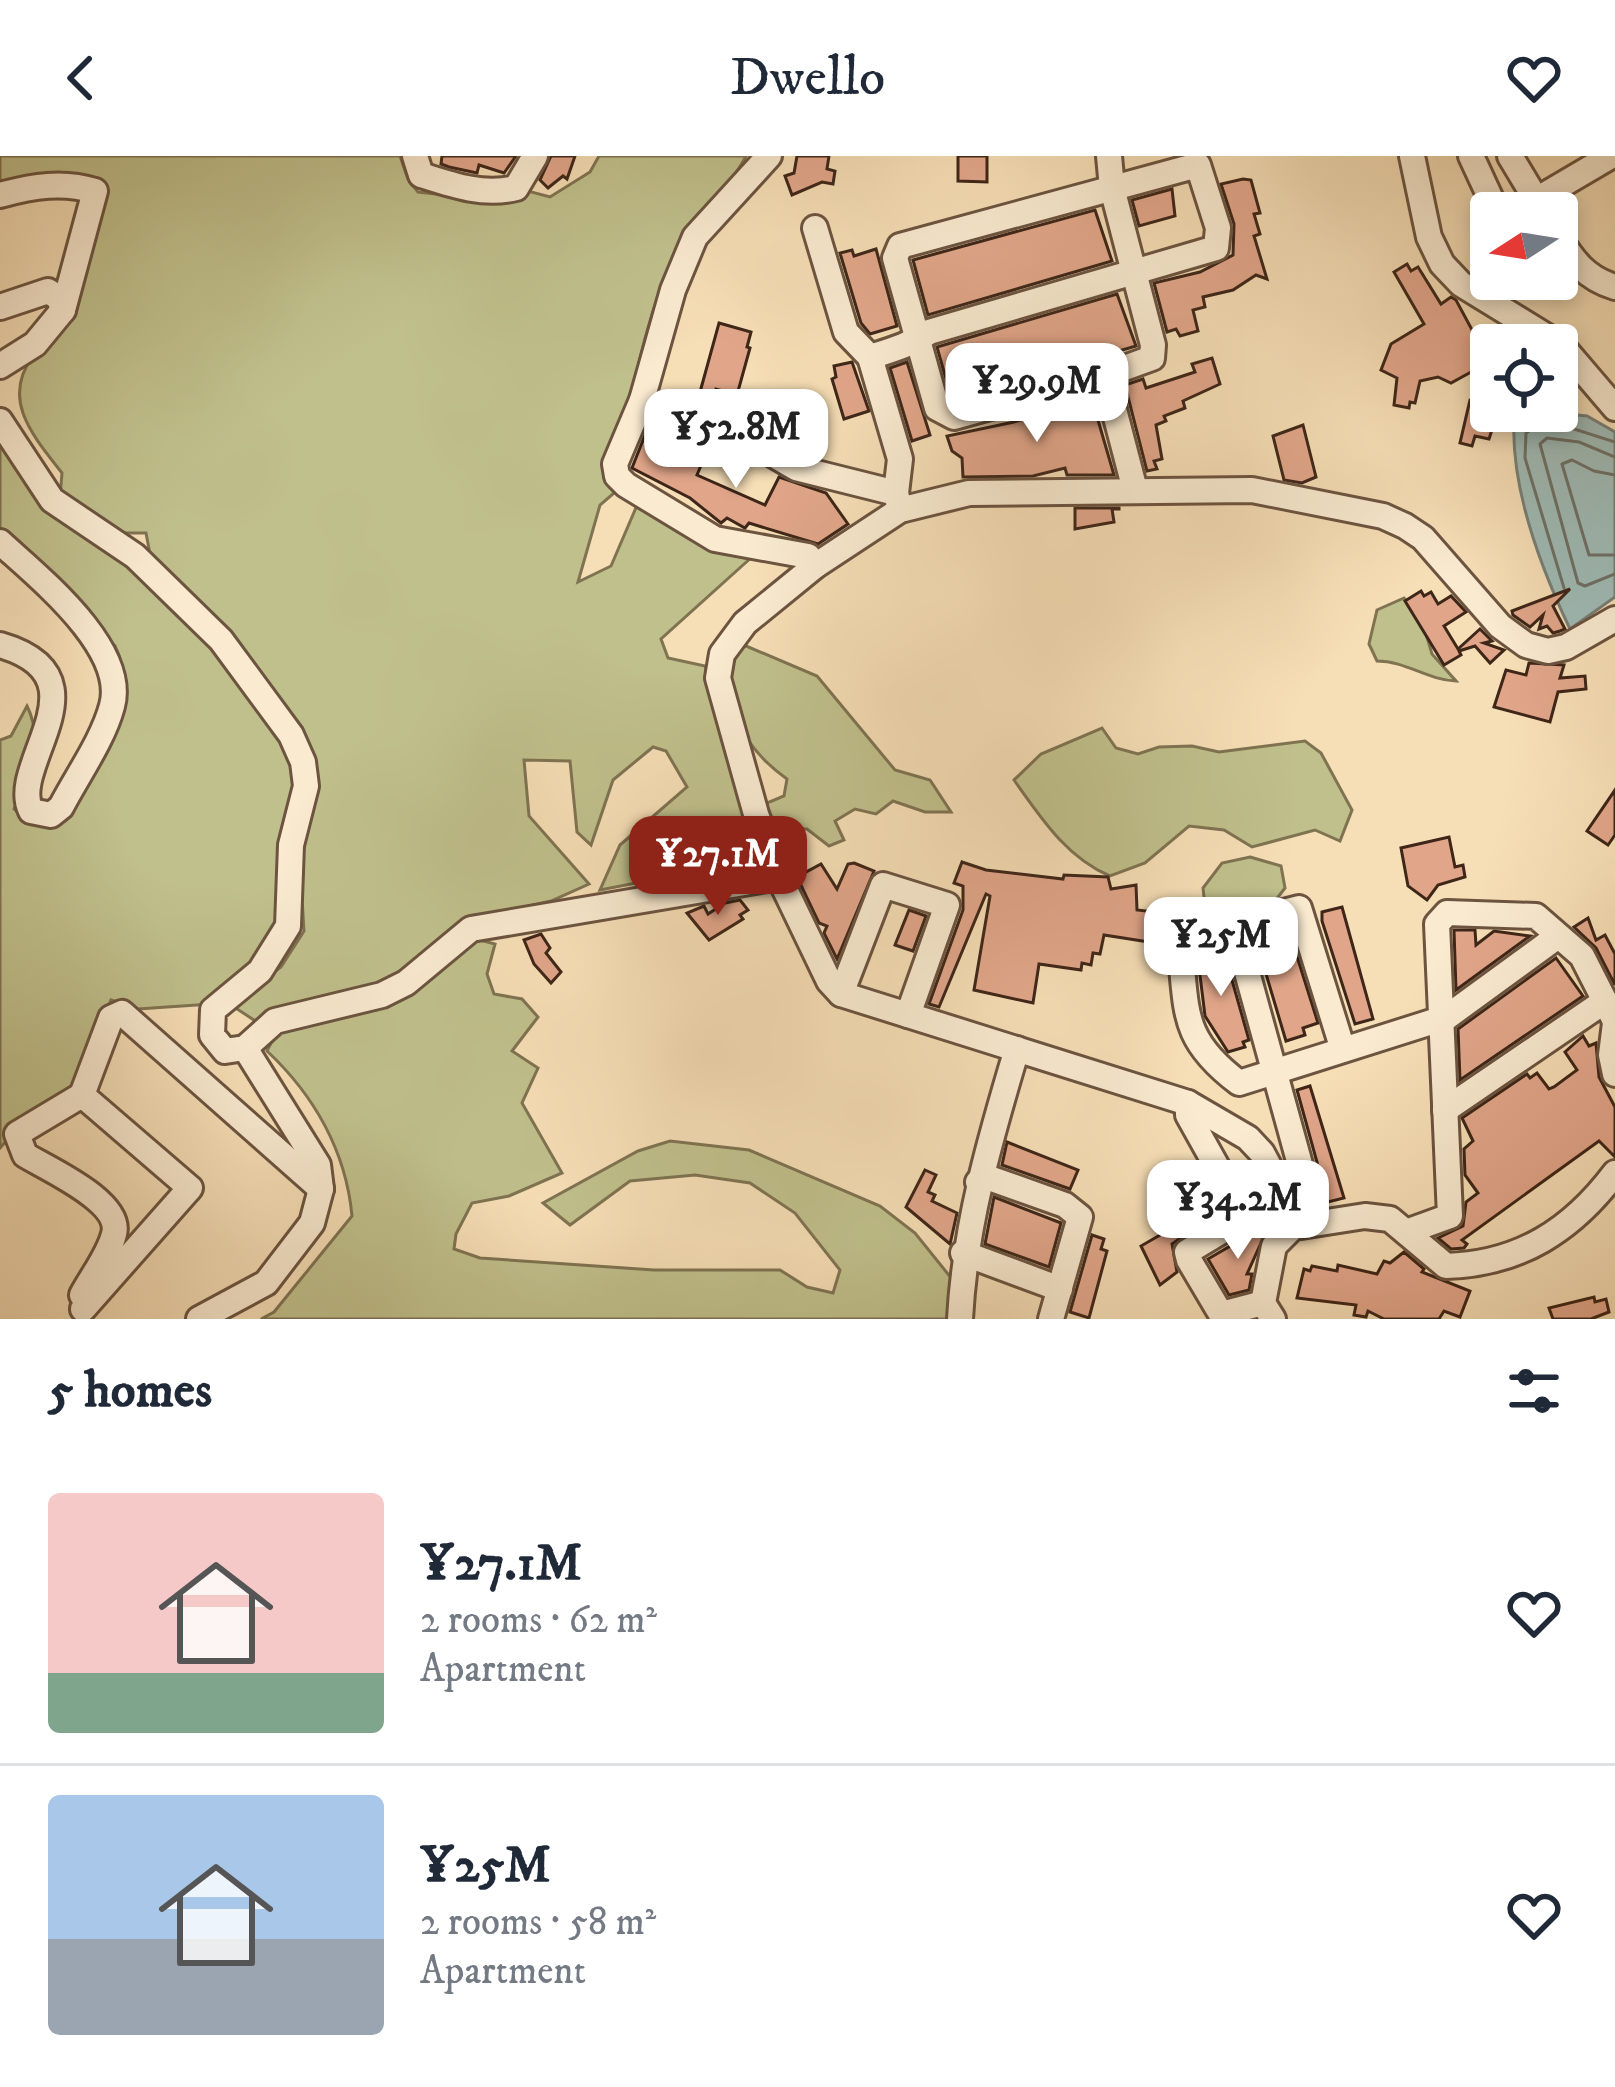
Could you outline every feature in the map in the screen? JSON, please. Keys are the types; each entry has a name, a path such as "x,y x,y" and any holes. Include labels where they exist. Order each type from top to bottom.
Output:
{"street":[{"path":"416,156 421,175 459,188 500,191 516,188 535,156"},
{"path":"769,156 694,237 673,290 642,400 615,464 617,476 715,539 808,556 815,566"},
{"path":"870,356 918,339 929,332 1132,273 1216,248 1218,228 1198,165 1112,188 900,246 895,258 918,339 937,408 954,417 1152,358 1153,346 1132,273 1112,188 1109,156"},
{"path":"1412,156 1429,237 1442,264 1461,284 1562,346 1615,408"},
{"path":"1471,156 1488,192"},
{"path":"1510,156 1525,192"},
{"path":"1557,192 1611,156"},
{"path":"0,195 35,186 76,185 95,191 63,310 34,344 0,366"},
{"path":"815,228 846,332 870,356 900,459 898,502 730,638 718,678 779,877 829,981 841,994 1188,1103 1248,1138 1262,1153 1296,1221 1315,1226 1378,1216 1406,1232 1445,1265 1464,1265 1544,1240 1588,1210 1615,1173"},
{"path":"1578,265 1597,282 1615,287"},
{"path":"0,307 48,291 59,298 63,310"},
{"path":"1106,375 1135,490"},
{"path":"642,400 751,441 796,468 898,502 969,494 1252,490 1383,517 1423,538 1500,626 1526,645 1548,651 1566,647 1615,619"},
{"path":"0,421 52,500 135,556 221,640 292,735 303,762 306,786 291,845 288,926 260,971 213,1010 218,1046 225,1051 245,1048 275,1021 382,994 406,983 471,929 779,877"},
{"path":"0,542 84,627 108,658 113,681 112,705 61,808 51,815 39,816 26,805 52,716 47,679 15,650 0,645"},
{"path":"841,994 884,884 947,905 908,1015"},
{"path":"1343,1050 1299,908 1179,939 1190,1028 1205,1058 1239,1083 1441,1019 1558,936"},
{"path":"1406,1232 1450,1216 1437,924 1448,913 1535,916 1582,956 1612,1015 1615,1074"},
{"path":"1188,1103 1188,1115 1245,1217 1187,1252 1189,1260 1221,1314 1268,1311 1274,1246 1312,1208 1234,925"},
{"path":"82,1095 190,1189 89,1314 78,1303 116,1232 113,1216 99,1200 25,1155 17,1133 82,1095 111,1018 122,1013 321,1189"},
{"path":"1445,1110 1612,1015"},
{"path":"199,1319 266,1282 312,1223 321,1189 318,1165 245,1048"},
{"path":"960,1319 963,1253 1016,1049"},
{"path":"978,1182 989,1178 1065,1205 1079,1217 1051,1319"},
{"path":"963,1253 1060,1289"}],"green space":[{"path":"0,156 400,156 418,192 511,202 528,191 550,197 590,172 599,156 746,156 683,239 665,278 646,335 610,484 614,493 600,505 578,582 611,566 638,503 753,556 661,639 668,658 705,666 746,821 745,862 600,890 620,845 687,787 666,751 653,747 613,780 591,845 577,832 570,761 524,760 529,816 589,884 551,901 470,919 393,984 257,1022 231,1005 281,967 304,931 299,847 311,771 150,554 146,533 124,533 60,498 62,473 25,418 20,388 33,356 72,316 106,189 98,178 69,176 0,187"},
{"path":"0,441 203,629 277,730 295,789 283,927 254,972 211,1004 138,1009 111,1000 77,1088 14,1132 0,1148 0,740 11,736 27,706 34,745 14,809 38,825 66,820 111,735 123,690 115,646 0,528"},
{"path":"1404,598 1421,617 1432,654 1456,681 1377,661 1369,644 1377,610"},
{"path":"739,643 817,676 895,770 930,780 951,812 925,812 893,801 876,814 855,809 835,821 844,840 829,846 807,829 798,829 790,848 778,848 762,805 784,796 787,779 757,752 737,719 730,683"},
{"path":"1102,728 1116,748 1138,754 1159,747 1192,746 1219,752 1305,741 1321,753 1352,810 1340,841 1315,830 1252,847 1224,830 1189,826 1145,863 1110,876 1067,847 1014,780 1041,754"},
{"path":"1250,857 1281,866 1285,888 1271,906 1206,915 1203,888 1222,863"},
{"path":"476,939 495,944 487,974 494,994 522,999 538,1017 512,1051 538,1068 522,1103 562,1173 509,1196 472,1203 456,1234 454,1249 480,1258 654,1270 780,1270 807,1287 833,1293 840,1270 795,1213 750,1183 695,1175 630,1181 570,1225 543,1203 638,1151 670,1141 749,1150 880,1206 915,1233 952,1279 948,1319 261,1319 274,1312 352,1216 343,1169 325,1126 299,1086 267,1051 275,1035"}],"water":[{"path":"1578,415 1615,432 1615,597 1570,629 1530,528 1514,432 1578,432"}],"building":[{"path":"442,156 516,156 504,173 479,165 477,173 441,164"},
{"path":"551,156 575,156 567,179 563,176 548,188 540,180"},
{"path":"797,156 829,156 827,169 835,171 833,184 822,182 792,195 785,176 794,173"},
{"path":"958,156 987,156 987,182 958,181"},
{"path":"1251,180 1260,213 1254,214 1260,234 1254,236 1267,279 1256,275 1233,290 1203,297 1205,307 1193,310 1198,331 1180,336 1176,329 1167,332 1154,283 1200,272 1233,255 1234,224 1221,184"},
{"path":"1172,189 1175,216 1139,226 1132,200"},
{"path":"1095,210 1112,261 928,315 913,260"},
{"path":"876,249 897,326 870,334 861,323 840,253 852,250 854,256"},
{"path":"1407,264 1411,271 1418,267 1441,304 1451,297 1456,300 1470,326 1470,373 1451,383 1438,377 1420,381 1415,403 1410,402 1409,408 1394,405 1397,378 1381,370 1391,344 1424,324 1394,272"},
{"path":"1117,294 1136,346 951,397 937,347"},
{"path":"719,323 751,332 750,348 737,395 716,389 711,409 697,403"},
{"path":"1212,358 1220,384 1183,401 1185,408 1164,416 1166,421 1156,425 1162,459 1154,461 1157,469 1147,471 1125,385 1143,379 1146,388 1195,372 1192,364"},
{"path":"852,362 869,411 844,419 832,379 836,377 834,366"},
{"path":"907,362 930,435 912,441 890,368"},
{"path":"1091,396 1114,475 1067,475 1065,468 1033,476 963,477 962,458 952,451 947,436 1014,422"},
{"path":"1470,400 1470,432 1491,432 1489,439 1475,436 1472,446 1460,443"},
{"path":"649,425 710,444 697,475 765,505 779,477 826,493 848,524 818,544 749,523 745,528 727,518 721,523 690,498 632,468"},
{"path":"1303,425 1316,477 1302,483 1284,480 1273,436"},
{"path":"1075,508 1119,509 1112,509 1114,522 1075,529"},
{"path":"1570,589 1553,606 1565,629 1553,633 1547,626 1539,629 1543,615 1530,627 1513,615 1512,611"},
{"path":"1421,591 1424,596 1431,592 1438,604 1451,596 1466,612 1444,626 1458,649 1480,629 1492,641 1484,643 1504,650 1490,663 1475,646 1459,651 1461,655 1444,665 1405,601"},
{"path":"1529,663 1564,665 1560,678 1585,676 1586,689 1558,692 1550,722 1494,707 1506,670 1526,675"},
{"path":"1615,790 1615,835 1608,845 1587,831"},
{"path":"1449,837 1455,867 1463,865 1465,877 1438,885 1427,900 1408,886 1401,848"},
{"path":"962,862 986,870 1063,879 1064,875 1108,877 1111,889 1136,885 1137,910 1155,912 1149,942 1104,935 1100,954 1093,953 1091,965 1082,963 1081,970 1039,964 1033,1003 974,990 990,896 986,894 939,1007 929,1004 963,910 963,886 954,883"},
{"path":"821,864 837,889 848,864 874,871 837,959 824,933 827,926 819,923 797,877"},
{"path":"740,900 748,910 740,915 743,919 709,940 687,913 704,906 708,914"},
{"path":"1342,907 1373,1019 1355,1024 1322,921 1322,912"},
{"path":"909,910 926,916 913,951 895,945"},
{"path":"1588,918 1596,940 1605,935 1615,954 1615,985 1596,948 1574,927"},
{"path":"1288,928 1318,1023 1303,1028 1305,1035 1286,1041 1255,937"},
{"path":"1454,930 1475,930 1476,945 1494,931 1530,936 1456,990"},
{"path":"541,934 550,948 546,953 561,972 551,983 534,964 524,940"},
{"path":"1222,945 1249,1040 1243,1042 1245,1047 1228,1052 1205,1016 1197,951"},
{"path":"1556,958 1583,996 1460,1080 1458,1029"},
{"path":"1583,1036 1589,1046 1596,1043 1599,1077 1615,1107 1615,1157 1599,1141 1462,1240 1467,1244 1464,1248 1451,1249 1438,1238 1463,1226 1466,1202 1478,1193 1465,1175 1464,1149 1473,1141 1462,1118 1527,1074 1530,1078 1537,1073 1549,1089 1554,1087 1577,1070 1565,1052"},
{"path":"1310,1086 1344,1198 1328,1202 1297,1090"},
{"path":"1007,1142 1078,1170 1070,1189 1002,1165"},
{"path":"925,1170 936,1175 928,1192 935,1195 932,1201 957,1213 950,1244 906,1207"},
{"path":"994,1197 1061,1223 1049,1267 985,1244"},
{"path":"1193,1203 1204,1222 1172,1244 1177,1272 1160,1285 1141,1246 1174,1227 1170,1219"},
{"path":"1270,1223 1247,1274 1252,1274 1249,1290 1229,1295 1208,1259"},
{"path":"1092,1235 1104,1239 1101,1249 1107,1251 1089,1318 1070,1312"},
{"path":"1404,1252 1422,1272 1470,1291 1460,1317 1444,1311 1439,1319 1384,1319 1368,1311 1366,1317 1354,1315 1356,1305 1297,1298 1304,1269 1337,1271 1338,1265 1377,1274 1384,1261 1390,1263"},
{"path":"1594,1297 1595,1302 1606,1299 1609,1312 1591,1319 1553,1319 1549,1308"}]}
